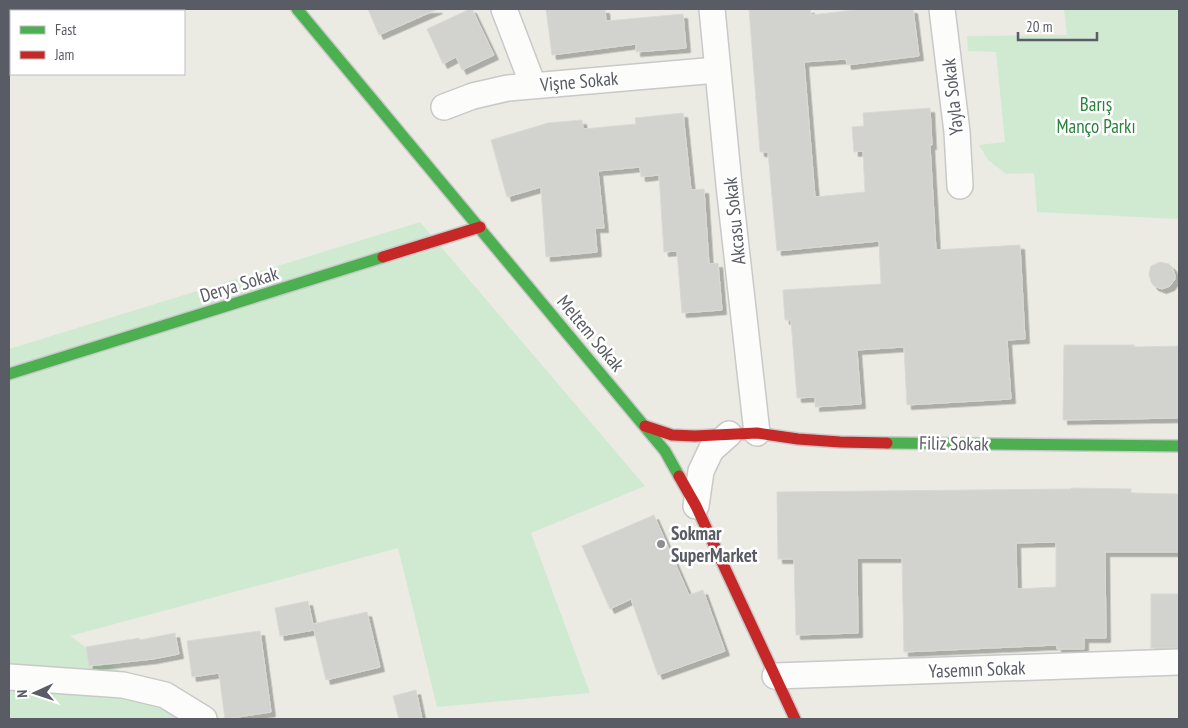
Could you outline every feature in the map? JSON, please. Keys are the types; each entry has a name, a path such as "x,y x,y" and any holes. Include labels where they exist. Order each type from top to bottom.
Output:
{"street":[{"name":"Meltem Sokak","path":"297,9 665,450 696,506 795,719"},
{"path":"504,9 533,85"},
{"name":"Akcasu Sokak","path":"712,9 757,432"},
{"name":"Yayla Sokak","path":"942,9 957,132 960,186"},
{"name":"Vişne Sokak","path":"444,107 473,96 508,88 717,70"},
{"name":"Derya Sokak","path":"9,374 480,227"},
{"name":"Filiz Sokak","path":"645,426 672,435 695,436 757,432 798,439 840,442 1179,446"},
{"path":"696,506 701,471 711,450 729,434"},
{"name":"Yasemın Sokak","path":"775,676 1179,662"},
{"path":"9,677 123,685 164,696 204,719"}],"green space":[{"name":"Barış Manço Parkı","path":"1064,9 1179,9 1179,219 1037,212 1034,173 1006,174 988,160 979,145 1005,142 996,52 968,51 967,36 1067,35"},
{"path":"420,222 645,486 531,533 590,693 437,707 398,548 70,636 187,719 9,719 9,349"}],"building":[{"path":"368,9 438,9 379,35"},
{"path":"472,9 494,55 462,70 456,57 443,64 427,29"},
{"path":"546,9 605,9 606,21 683,14 686,48 636,52 636,44 552,55"},
{"path":"749,9 810,9 811,15 863,9 913,9 919,56 847,65 846,59 804,62 815,197 865,192 863,151 854,152 852,127 864,126 863,113 930,108 932,145 930,145 936,250 1020,245 1025,339 1007,340 1011,399 907,405 904,347 857,350 861,404 815,407 815,397 797,398 791,320 785,320 783,290 881,284 879,241 777,251 768,152 760,152"},
{"path":"683,113 691,190 704,189 709,264 718,263 722,310 682,313 677,251 664,252 659,175 641,177 640,167 598,171 604,228 595,228 597,252 546,257 541,187 507,197 491,140 548,123 582,120 583,129 636,124 635,118"},
{"path":"1160,262 1169,264 1175,275 1175,279 1170,286 1162,289 1154,286 1149,274 1151,266"},
{"path":"1064,345 1179,346 1179,418 1063,420"},
{"path":"1131,489 1131,493 1179,494 1179,552 1105,552 1106,638 1084,638 1084,649 1057,649 1057,645 904,652 902,558 857,558 858,633 796,635 794,559 778,559 777,492","holes":["1056,542 1056,587 1017,589 1016,543"]},
{"path":"654,515 689,595 703,590 725,651 658,675 631,599 610,609 582,546"},
{"path":"1151,594 1179,594 1179,648 1151,648"},
{"path":"308,601 313,624 367,612 380,667 326,680 314,630 280,636 275,608"},
{"path":"260,631 271,712 225,719 219,673 192,677 187,641"},
{"path":"175,633 179,654 153,659 89,666 86,647"},
{"path":"416,690 422,719 399,719 393,696"}],"traffic: fast":[{"path":"297,9 665,451 679,476"},
{"path":"9,374 383,257"},
{"path":"887,443 1179,446"}],"traffic: jam":[{"path":"383,257 480,227"},
{"path":"645,426 672,435 695,436 757,433 798,439 887,443"},
{"path":"679,476 696,506 795,719"}],"place":[{"name":"Sokmar SuperMarket","path":"661,544"}]}
